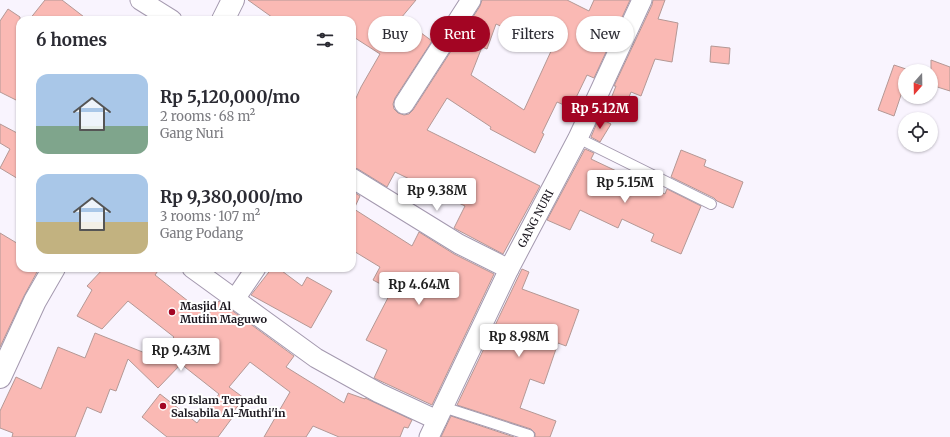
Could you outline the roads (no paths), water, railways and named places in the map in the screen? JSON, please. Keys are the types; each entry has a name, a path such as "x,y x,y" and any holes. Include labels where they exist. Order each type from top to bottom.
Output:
{"street":[{"path":"140,0 166,16"},
{"path":"225,16 233,0"},
{"path":"404,104 471,0"},
{"name":"GANG NURI","path":"429,437 509,269 578,138 642,0"},
{"path":"356,180 459,244 509,269"},
{"path":"0,377 35,301 52,272"},
{"path":"198,272 316,358 379,393 440,413"},
{"path":"235,299 253,272"}],"lane":[{"path":"578,138 711,204"},
{"path":"440,413 529,435"}],"place":[{"name":"Masjid Al Mutiin Maguwo","path":"172,312"},
{"name":"SD Islam Terpadu Salsabila Al-Muthi'in","path":"163,406"}]}
